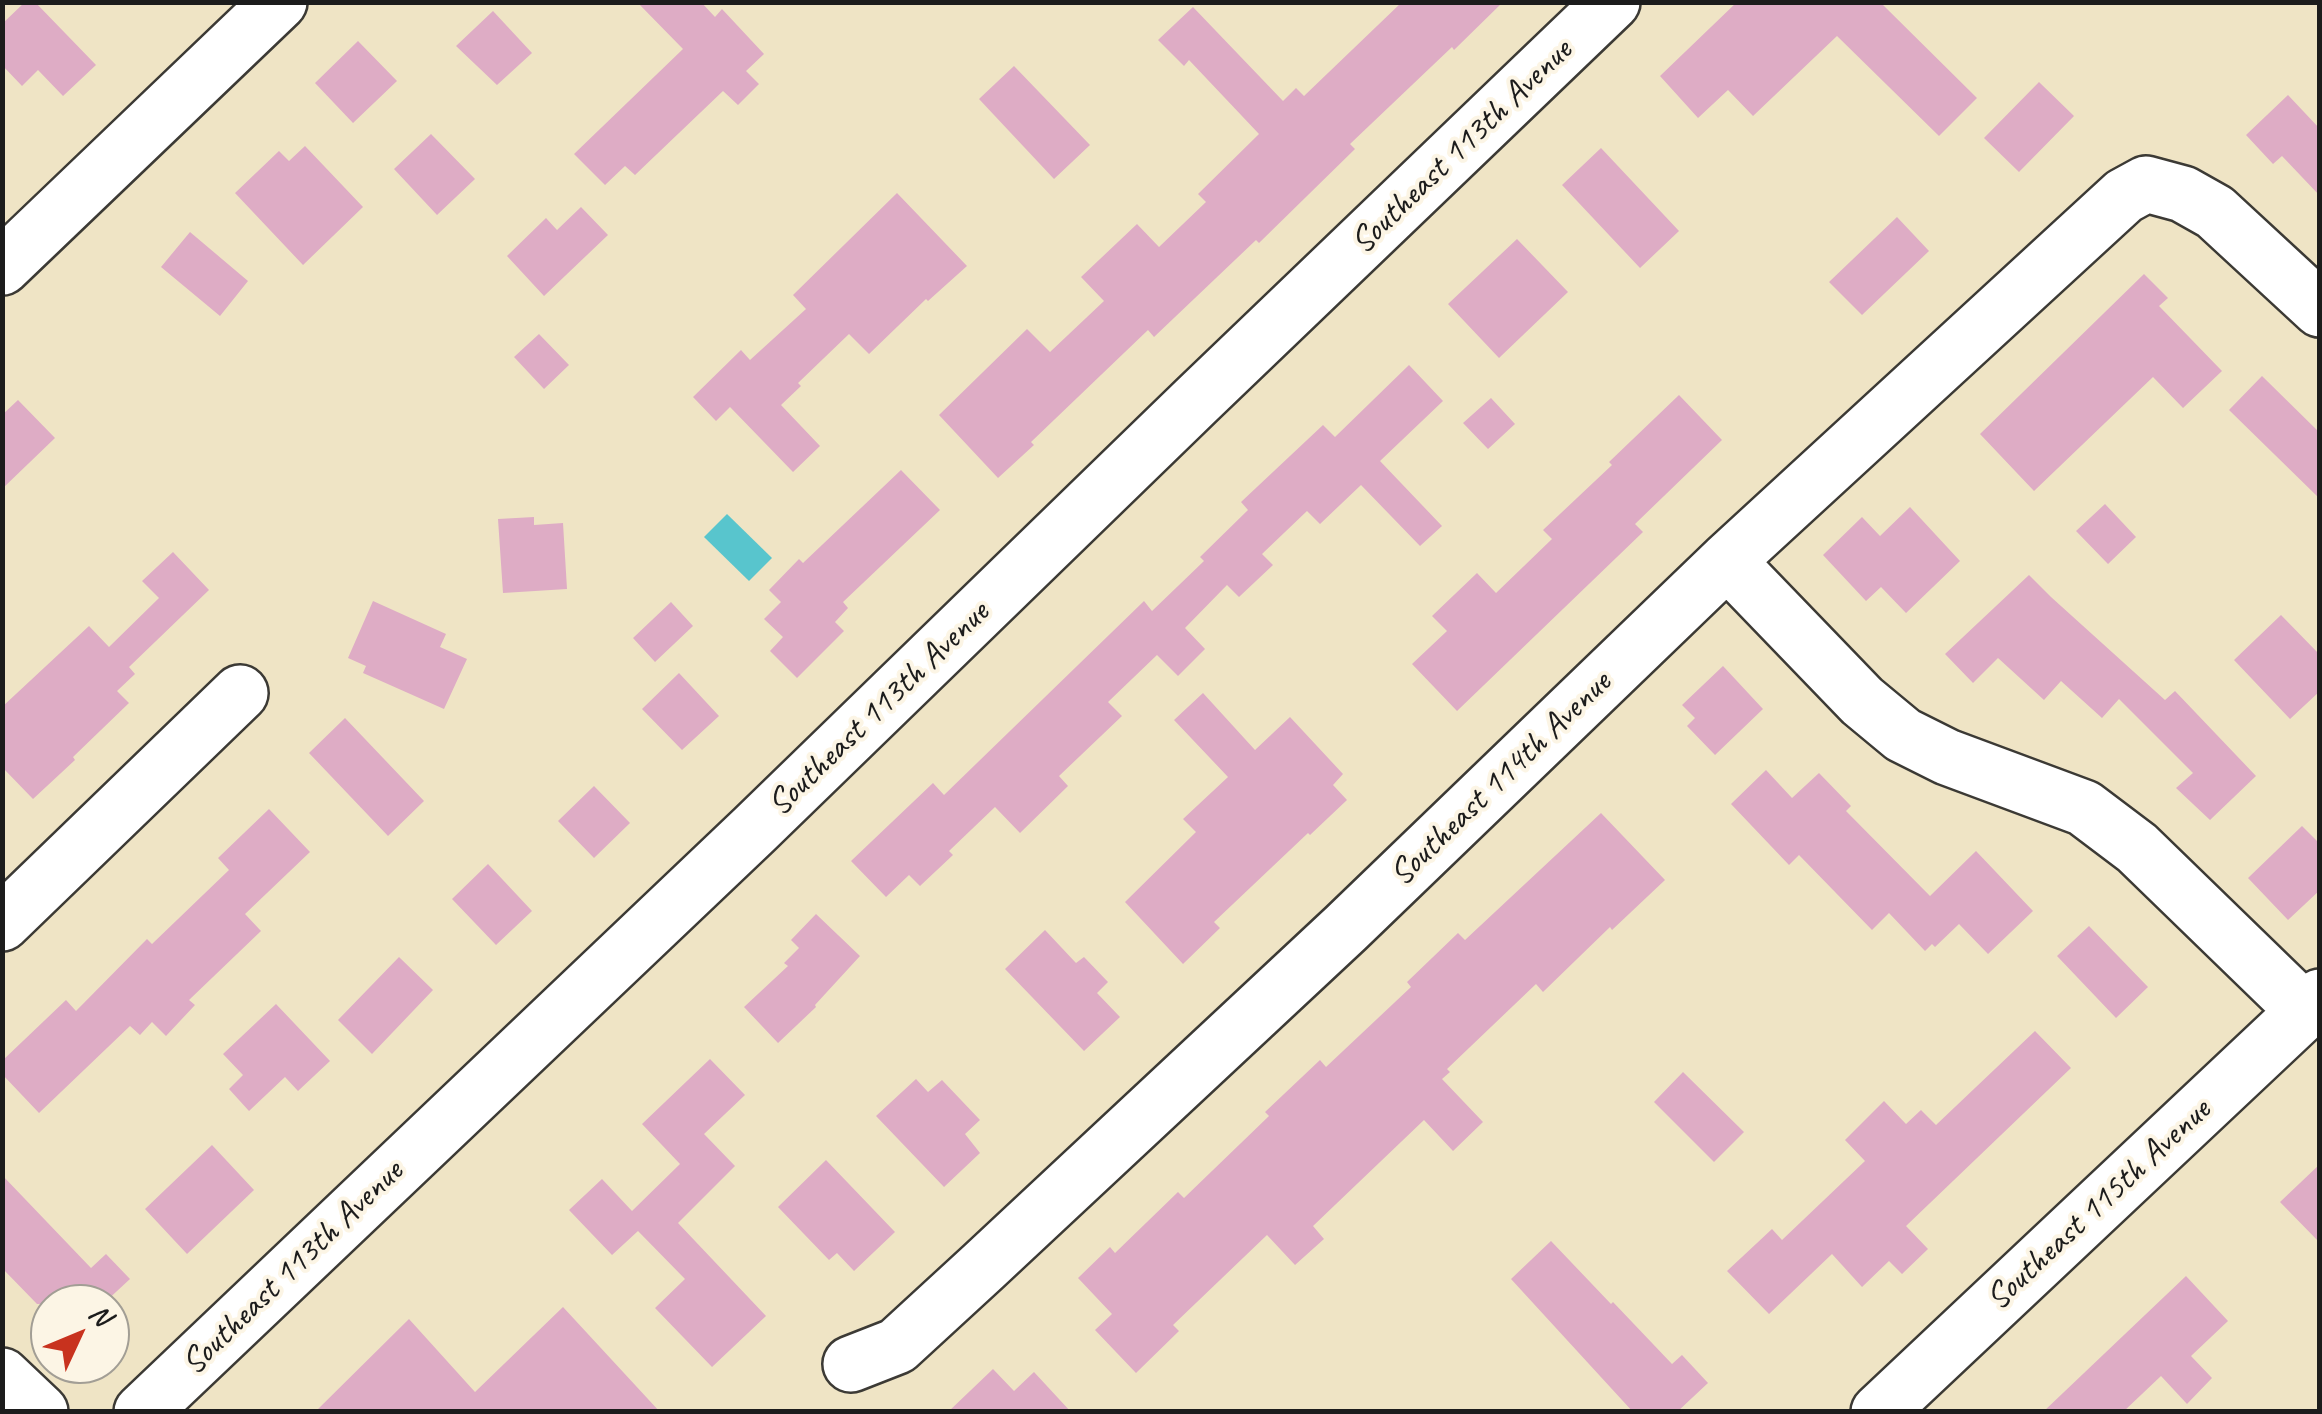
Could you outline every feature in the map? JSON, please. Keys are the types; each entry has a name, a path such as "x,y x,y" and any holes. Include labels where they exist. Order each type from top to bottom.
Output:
{"street":[{"path":"2,267 279,2"},
{"name":"Southeast 113th Avenue","path":"142,1412 754,830 1612,2"},
{"name":"Southeast 114th Avenue","path":"851,1364 897,1346 1346,928 1728,561 2124,196 2146,184 2183,194 2215,212 2320,309"},
{"path":"1728,561 1862,702 1903,736 1947,757 2084,808 2137,848 2312,1004"},
{"path":"9,904 240,693"},
{"name":"Southeast 115th Avenue","path":"1879,1412 2312,1004"},
{"path":"2,1376 40,1412"}],"water":[{"path":"727,514 772,558 749,581 704,537"}],"building":[{"path":"25,2 35,2 96,65 63,96 38,70 22,86 2,65 2,24"},
{"path":"637,2 701,2 715,17 722,9 764,54 746,71 759,84 738,105 723,91 635,175 625,166 605,185 574,154 683,49"},
{"path":"1402,2 1503,2 1350,144 1355,149 1259,243 1256,240 1154,337 1148,330 998,478 939,415 1027,329 1050,352 1104,301 1081,277 1137,224 1159,247 1206,202 1198,194 1259,134 1189,60 1184,66 1158,40 1193,7 1283,101 1296,88 1304,96"},
{"path":"1737,2 1880,2 1977,98 1939,136 1837,36 1753,116 1728,90 1698,118 1660,76"},
{"path":"493,11 532,53 497,85 456,46"},
{"path":"358,41 397,81 353,123 315,83"},
{"path":"1014,66 1090,145 1054,179 979,99"},
{"path":"2039,82 2074,116 2019,172 1984,138"},
{"path":"2288,95 2320,129 2320,196 2282,156 2273,164 2246,135"},
{"path":"431,134 475,179 437,215 394,169"},
{"path":"305,146 363,207 303,265 235,193 279,151 289,161"},
{"path":"1601,148 1679,231 1640,268 1562,185"},
{"path":"897,193 967,266 869,354 849,334 798,383 801,386 781,405 820,446 793,472 730,407 716,421 693,397 741,350 750,360 806,309 793,295"},
{"path":"581,207 608,235 544,296 507,256 546,218 557,230"},
{"path":"1897,217 1929,251 1862,315 1829,282"},
{"path":"190,232 248,281 220,316 161,267"},
{"path":"1517,239 1568,292 1499,358 1448,304"},
{"path":"2144,274 2168,298 2159,306 2222,371 2183,408 2153,377 2034,491 1980,434"},
{"path":"539,334 569,365 544,389 514,357"},
{"path":"1409,365 1443,401 1380,461 1442,526 1420,546 1361,485 1320,524 1307,511 1262,554 1273,565 1239,597 1227,585 1185,628 1205,649 1178,676 1157,655 1108,702 1122,716 1059,776 1068,786 1020,833 995,807 949,851 953,855 920,886 909,875 886,897 851,861 933,783 944,795 1144,601 1152,611 1204,561 1200,557 1248,510 1241,502 1323,425 1335,437"},
{"path":"2262,376 2320,433 2320,499 2229,410"},
{"path":"1679,395 1722,440 1635,524 1643,532 1457,711 1412,664 1447,631 1432,616 1477,573 1496,593 1552,539 1543,530"},
{"path":"1491,398 1515,424 1488,449 1463,423"},
{"path":"18,400 55,438 2,489 2,415"},
{"path":"901,470 940,510 843,602 848,608 835,622 844,631 797,678 770,651 783,637 764,619 781,602 769,590"},
{"path":"2105,504 2136,537 2108,564 2076,531"},
{"path":"1910,507 1960,561 1906,613 1881,587 1866,601 1823,555 1862,517 1880,536"},
{"path":"534,517 534,525 563,523 567,589 503,593 498,519"},
{"path":"173,552 209,590 129,667 135,674 117,691 129,703 33,799 2,767 2,707 89,626 109,647 159,598 142,581"},
{"path":"2029,575 2165,700 2175,691 2256,776 2210,820 2176,788 2193,773 2119,699 2102,718 2061,681 2044,700 1998,658 1973,683 1945,654"},
{"path":"373,601 446,634 440,647 467,659 444,709 363,673 366,666 348,658"},
{"path":"671,602 693,626 655,662 633,638"},
{"path":"2281,615 2320,655 2320,691 2290,719 2234,660"},
{"path":"1723,666 1763,709 1715,755 1687,726 1695,718 1682,705"},
{"path":"679,673 719,716 682,750 642,709"},
{"path":"1203,693 1255,750 1290,717 1343,774 1333,785 1347,800 1214,922 1220,928 1183,964 1125,902 1196,832 1183,819 1228,777 1174,720"},
{"path":"345,718 424,801 388,836 309,753"},
{"path":"1766,770 1792,798 1819,773 1851,806 1846,811 1930,896 1976,851 2033,911 1988,954 1959,924 1935,947 1932,944 1925,951 1889,913 1872,930 1799,855 1789,865 1731,804"},
{"path":"594,786 630,823 594,858 558,821"},
{"path":"269,809 310,852 245,914 261,931 189,1000 195,1005 166,1036 152,1022 140,1035 130,1026 39,1113 2,1074 2,1061 66,1000 76,1011 147,939 152,944 229,870 218,858"},
{"path":"1601,813 1665,880 1543,992 1536,984 1447,1069 1450,1072 1442,1079 1483,1122 1453,1151 1424,1120 1313,1226 1324,1239 1295,1265 1267,1235 1173,1325 1179,1331 1136,1373 1095,1330 1112,1314 1078,1278 1110,1247 1115,1253 1178,1192 1184,1198 1320,1060 1326,1067 1411,987 1407,982 1458,933 1465,940"},
{"path":"2302,826 2320,844 2320,890 2288,920 2248,878"},
{"path":"488,864 532,911 496,945 452,899"},
{"path":"816,914 860,956 778,1043 744,1007 788,966 784,963 799,948 791,940"},
{"path":"2089,926 2148,987 2116,1018 2057,956"},
{"path":"1045,930 1076,963 1084,957 1108,982 1097,993 1120,1017 1084,1051 1005,969"},
{"path":"399,957 433,990 372,1054 338,1020"},
{"path":"276,1004 330,1061 298,1091 285,1077 249,1111 229,1089 243,1075 223,1054"},
{"path":"2035,1031 2071,1068 1906,1226 1928,1249 1902,1274 1889,1261 1862,1287 1832,1254 1769,1314 1727,1271 1772,1229 1782,1240 1865,1161 1845,1140 1884,1101 1906,1124 1921,1110 1936,1125"},
{"path":"710,1059 745,1095 704,1134 735,1166 678,1223 766,1316 712,1367 655,1308 685,1279 638,1231 612,1255 569,1210 602,1179 632,1211 680,1164 642,1124"},
{"path":"1683,1072 1744,1132 1714,1162 1654,1102"},
{"path":"916,1079 928,1092 942,1080 980,1120 965,1134 980,1153 944,1187 876,1116"},
{"path":"212,1145 254,1190 187,1254 145,1209"},
{"path":"826,1160 895,1232 854,1271 837,1253 829,1260 778,1207"},
{"path":"2320,1164 2320,1243 2280,1202"},
{"path":"2,1175 91,1268 106,1254 130,1279 125,1284 30,1284 30,1297 2,1268"},
{"path":"1551,1241 1672,1364 1682,1355 1708,1383 1677,1412 1633,1412 1511,1279"},
{"path":"2186,1276 2228,1321 2191,1356 2212,1378 2187,1404 2161,1376 2123,1412 2043,1412"},
{"path":"563,1307 660,1412 315,1412 409,1319 475,1392"},
{"path":"993,1369 1014,1391 1034,1372 1071,1412 948,1412"}]}
